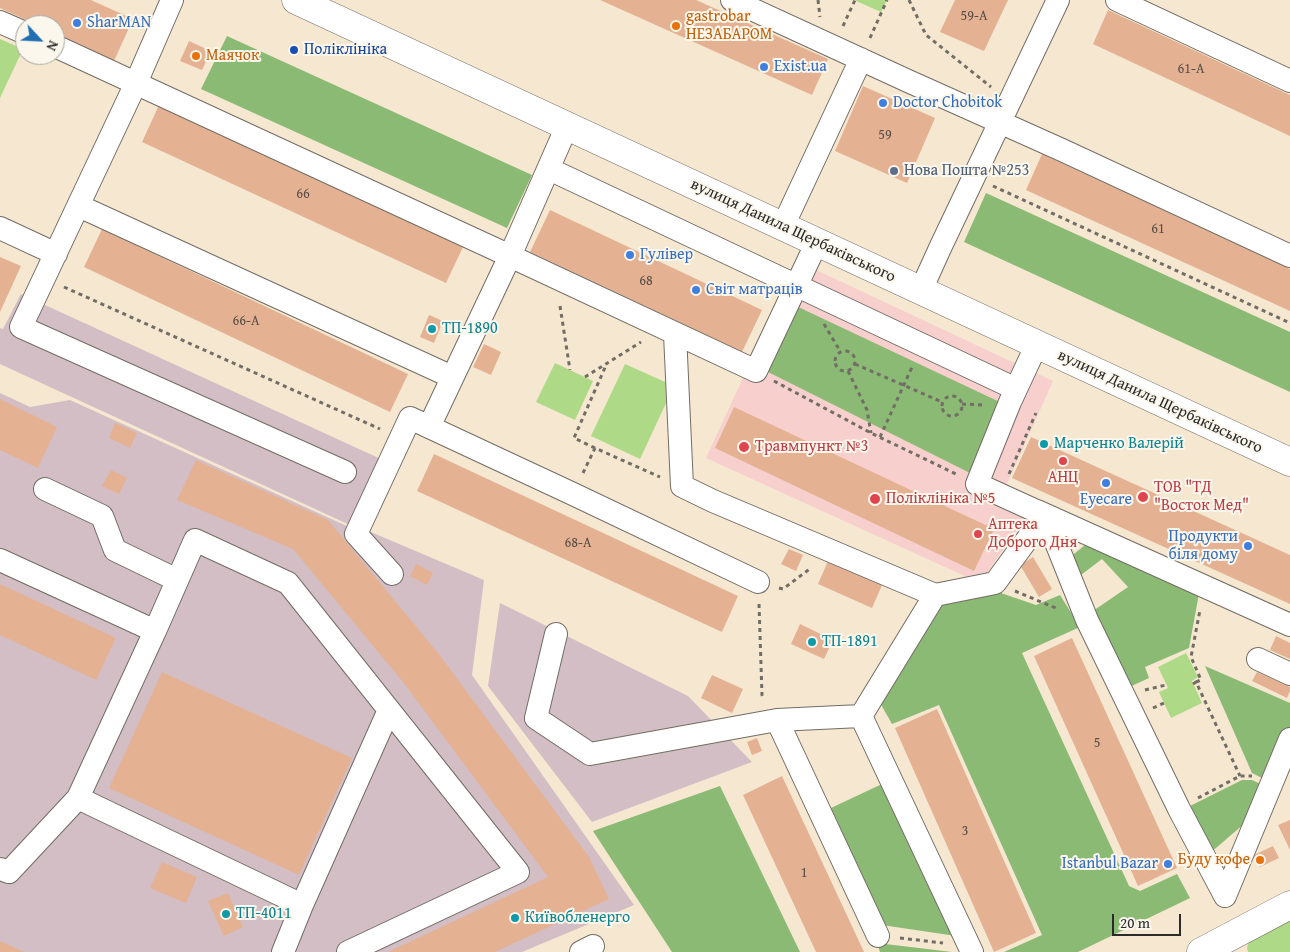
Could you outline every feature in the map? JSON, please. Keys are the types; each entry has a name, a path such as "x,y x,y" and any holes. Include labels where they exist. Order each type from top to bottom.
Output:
{"main road":[{"name":"вулиця Данила Щербаківського","path":"296,0 1290,462"},
{"path":"1201,952 1290,905"}],"lane":[{"path":"172,0 136,83 21,327 345,472"},
{"path":"732,0 1290,256"},
{"path":"921,290 1058,0"},
{"path":"1117,0 1290,81"},
{"path":"0,22 15,29"},
{"path":"65,51 756,372 817,242"},
{"path":"783,226 861,60"},
{"path":"429,428 510,256 567,126"},
{"path":"549,169 1016,389"},
{"path":"79,206 452,377"},
{"path":"0,228 56,254"},
{"path":"669,331 682,486 713,501 935,595 995,583 1045,515"},
{"path":"1037,344 1016,389 977,484 1290,625"},
{"path":"392,574 356,534 410,418 758,582"},
{"path":"45,490 102,516 115,550 178,580"},
{"path":"1045,515 1087,620 1179,809 1225,896 1290,739"},
{"path":"0,869 9,872 78,798 196,540 288,583 518,872 348,952"},
{"path":"0,560 155,631"},
{"path":"861,716 935,595"},
{"path":"556,634 536,718 590,754 777,720 861,716"},
{"path":"1258,659 1290,674"},
{"path":"283,952 389,710"},
{"path":"861,716 970,949"},
{"path":"777,720 878,936"},
{"path":"78,798 302,905"}],"path":[{"path":"834,47 855,0"},
{"path":"861,60 887,0"},
{"path":"910,0 926,35 1009,102"},
{"path":"974,177 1290,323"},
{"path":"44,278 401,438"},
{"path":"556,278 570,370"},
{"path":"822,320 840,352"},
{"path":"585,377 607,363 669,331"},
{"path":"847,351 853,354 855,364 851,370 841,370 836,366 835,359 840,352 847,351"},
{"path":"880,437 916,358"},
{"path":"607,363 574,438 682,486"},
{"path":"855,364 942,402"},
{"path":"848,371 867,410 871,433"},
{"path":"783,386 871,433 977,484"},
{"path":"956,396 961,401 962,407 957,415 950,416 944,412 942,402 946,397 956,396"},
{"path":"1000,494 1036,413"},
{"path":"573,494 595,448"},
{"path":"777,720 762,695 758,582 783,589 834,552"},
{"path":"995,583 1087,620"},
{"path":"1204,587 1191,657 1201,680 1195,683 1240,776"},
{"path":"1179,809 1240,776 1251,776 1270,785"},
{"path":"878,936 970,949"}],"shaded area":[{"path":"797,261 1053,381 1000,499 1029,512 980,583 706,458"},
{"path":"21,294 383,460 352,526 0,364 0,328 3,329"},
{"path":"0,393 30,407 70,400 349,527 359,527 484,580 472,675 634,905 522,952 0,952"},
{"path":"500,603 688,696 752,762 592,822 488,686"}],"green space":[{"path":"854,0 887,0 881,12"},
{"path":"227,36 532,175 507,228 201,89"},
{"path":"0,39 15,46 15,65 0,98"},
{"path":"986,193 1290,332 1290,392 964,242"},
{"path":"794,305 1004,404 974,475 764,370"},
{"path":"555,363 593,381 575,420 536,402"},
{"path":"625,364 674,386 640,459 591,436"},
{"path":"1090,541 1200,588 1189,648 1145,667 1149,678 1125,689 1090,613 1128,587 1102,559 1077,578 1069,558"},
{"path":"995,591 1036,605 1060,595 1080,627 1022,653 1129,886 1140,891 1177,874 1190,898 1078,952 1004,952 1042,935 939,705 892,724 879,701 938,604"},
{"path":"1186,653 1198,677 1192,681 1202,703 1171,718 1159,692 1168,688 1158,667"},
{"path":"1205,666 1290,703 1290,729 1268,781 1252,773"},
{"path":"1242,780 1252,780 1265,786 1252,817 1209,854 1184,809"},
{"path":"882,784 956,936 882,925 831,808"},
{"path":"720,786 800,952 672,952 593,831"},
{"path":"1290,919 1290,952 1248,952 1249,941"},
{"path":"877,943 952,952 880,952"}],"building":[{"path":"0,0 91,0 133,19 114,61 65,38 65,15 15,15 0,8"},
{"path":"600,0 696,0 828,59 812,95"},
{"path":"955,0 1008,0 984,51 940,32"},
{"path":"1108,10 1290,95 1290,136 1093,44"},
{"name":"Маячок","path":"189,41 211,51 202,70 180,61"},
{"path":"863,86 935,118 907,183 835,151"},
{"path":"159,105 463,247 446,283 142,142"},
{"path":"1042,154 1290,269 1290,311 1026,190"},
{"path":"550,210 762,310 742,352 530,252"},
{"path":"102,229 408,374 390,412 84,267"},
{"path":"0,257 21,266 0,312"},
{"name":"ТП-1890","path":"429,315 443,321 434,343 420,337"},
{"path":"484,344 501,352 491,375 473,367"},
{"path":"0,399 57,427 38,468 0,450"},
{"name":"Поліклініка №5","path":"734,407 994,529 974,571 715,448"},
{"path":"115,423 137,433 130,448 109,438"},
{"path":"1031,437 1290,555 1290,604 1012,478"},
{"path":"434,454 738,596 722,632 417,491"},
{"path":"196,460 328,520 438,653 589,857 609,899 495,952 388,952 548,877 403,682 293,549 177,500"},
{"path":"111,470 127,478 119,494 102,486"},
{"path":"789,549 803,555 796,571 781,564"},
{"path":"1033,557 1052,589 1039,597 1020,565"},
{"path":"828,561 882,585 872,608 818,584"},
{"path":"416,564 433,573 427,585 410,576"},
{"path":"0,584 116,638 96,680 0,635"},
{"name":"ТП-1891","path":"800,624 833,640 824,659 791,644"},
{"path":"1276,636 1290,643 1290,659 1270,650"},
{"path":"1072,638 1177,868 1138,886 1034,656"},
{"path":"162,672 352,758 299,875 109,788"},
{"path":"1257,672 1290,687 1287,698 1252,681"},
{"path":"712,675 743,689 732,713 701,698"},
{"path":"937,709 1036,933 994,952 895,728"},
{"path":"757,738 762,751 752,755 747,742"},
{"path":"782,776 864,952 816,952 743,795"},
{"path":"1290,820 1290,850 1278,825"},
{"path":"1273,846 1279,858 1260,867 1254,855"},
{"path":"162,862 197,877 186,903 150,888"},
{"name":"ТП-4011","path":"228,893 243,927 224,936 208,901"},
{"path":"0,941 24,952 0,952"}],"place":[{"name":"SharMAN","path":"77,23"},
{"name":"gastrobar НЕЗАБАРОМ","path":"676,26"},
{"name":"Поліклініка","path":"294,50"},
{"name":"Маячок","path":"196,56"},
{"name":"Exist.ua","path":"764,67"},
{"name":"Doctor Chobitok","path":"883,103"},
{"name":"Нова Пошта №253","path":"894,171"},
{"name":"Гулівер","path":"630,255"},
{"name":"Світ матраців","path":"696,290"},
{"name":"ТП-1890","path":"432,329"},
{"name":"Марченко Валерій","path":"1044,444"},
{"name":"Травмпункт №3","path":"744,447"},
{"name":"АНЦ","path":"1063,461"},
{"name":"Eyecare","path":"1106,483"},
{"name":"ТОВ \"ТД \"Восток Мед\"","path":"1143,497"},
{"name":"Поліклініка №5","path":"875,499"},
{"name":"Аптека Доброго Дня","path":"978,534"},
{"name":"Продукти біля дому","path":"1248,546"},
{"name":"ТП-1891","path":"812,642"},
{"name":"Буду кофе","path":"1260,860"},
{"name":"Istanbul Bazar","path":"1168,864"},
{"name":"ТП-4011","path":"226,914"},
{"name":"Київобленерго","path":"515,918"}]}
